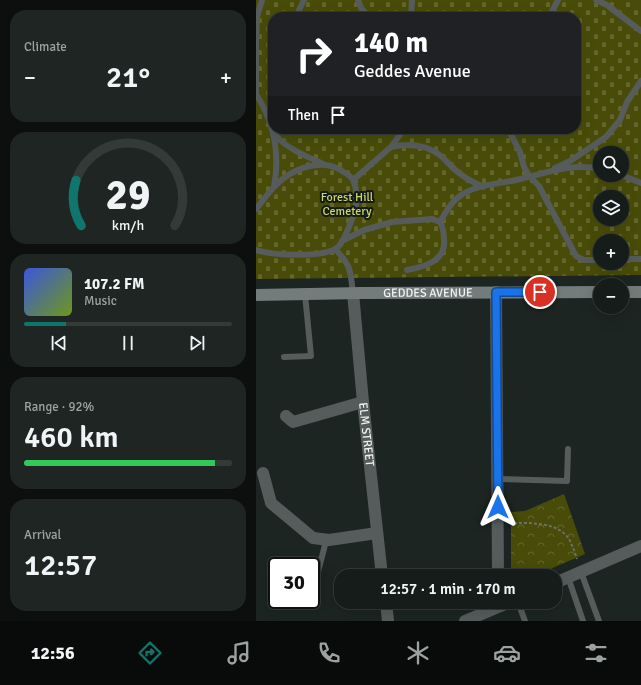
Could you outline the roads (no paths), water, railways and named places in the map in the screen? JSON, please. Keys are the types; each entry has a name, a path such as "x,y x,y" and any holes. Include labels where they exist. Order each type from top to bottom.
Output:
{"main road":[{"name":"GEDDES AVENUE","path":"256,295 593,292"},
{"path":"629,292 641,292"}],"street":[{"path":"496,292 498,569"},
{"name":"ELM STREET","path":"353,293 381,569"},
{"path":"286,416 293,422 363,402"},
{"path":"263,473 271,503 313,538 329,540 377,533"},
{"path":"562,580 641,546"},
{"path":"387,609 388,621"},
{"path":"465,621 488,609"}],"lane":[{"path":"262,0 257,17 256,94 268,117"},
{"path":"299,12 304,0"},
{"path":"358,0 361,8 365,12"},
{"path":"411,12 412,0"},
{"path":"552,12 558,0"},
{"path":"596,0 607,5 641,31"},
{"path":"550,171 570,161 606,137 620,120 627,102 641,81"},
{"path":"273,134 277,170 274,187"},
{"path":"256,250 286,255 323,253 335,249 340,245 354,215 357,201 353,180 345,173 334,166 325,164 297,152 275,134"},
{"path":"353,180 391,147 400,134"},
{"path":"511,134 520,152 524,167 530,177 539,186 576,256 584,260 593,260"},
{"path":"391,147 404,144 432,149 460,174 483,187"},
{"path":"256,210 274,187 285,178 298,170 325,164"},
{"path":"407,270 428,264 438,258 442,253 445,243 440,222 450,206 459,196 483,187 550,171 574,168 593,168"},
{"path":"629,178 641,183"},
{"path":"342,241 364,230 392,222 432,219 440,222"},
{"path":"335,249 350,268 353,293"},
{"path":"629,260 641,259"},
{"path":"284,357 310,356 305,294"},
{"path":"497,480 567,481 568,449"},
{"path":"320,564 325,545 324,539"},
{"path":"581,572 599,621"},
{"path":"568,577 583,621"},
{"path":"521,609 525,621"}],"park label":[{"name":"Forest Hill Cemetery","path":"347,204"}]}
